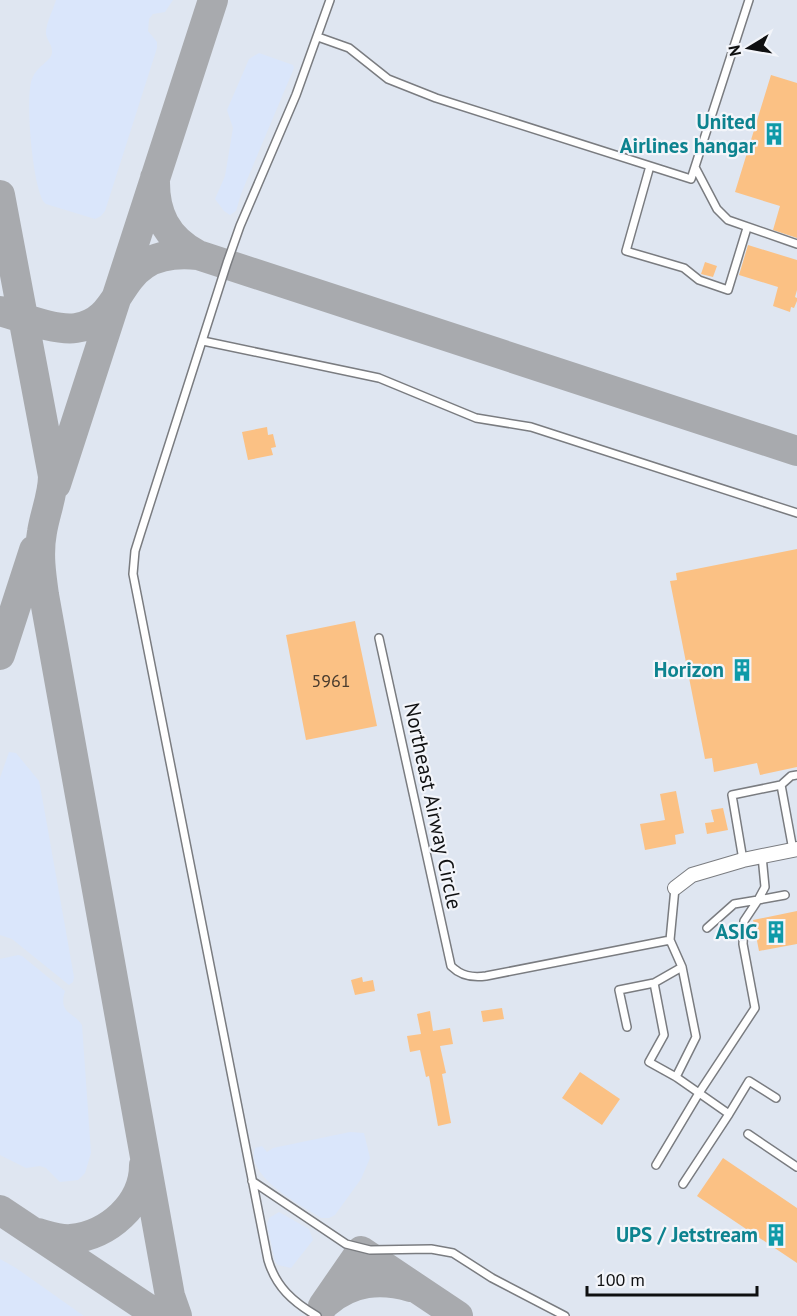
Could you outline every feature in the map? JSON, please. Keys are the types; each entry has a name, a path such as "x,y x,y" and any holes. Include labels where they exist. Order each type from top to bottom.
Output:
{"street":[{"path":"675,888 692,875 743,860 795,850"}],"lane":[{"path":"317,1316 287,1296 271,1270 133,574 138,543 240,226 296,95 330,0"},
{"path":"318,37 349,48 388,78 436,98 691,179 749,0"},
{"path":"650,166 626,250 684,268 699,280 728,290 747,228"},
{"path":"695,167 717,210 728,220 797,244"},
{"path":"203,341 379,378 476,418 531,427 797,513"},
{"name":"Northeast Airway Circle","path":"379,638 451,966 457,972 475,978 670,940"},
{"path":"743,860 732,795 781,785 791,776 797,775"},
{"path":"781,785 795,850"},
{"path":"656,1165 699,1093 755,1008 743,944 744,921 765,886 762,856"},
{"path":"675,888 670,940 682,968 696,1037 676,1077"},
{"path":"707,928 734,904 785,895"},
{"path":"627,1027 619,990 654,983 682,968"},
{"path":"654,983 664,1035 650,1062 729,1114"},
{"path":"683,1184 749,1081 776,1098"},
{"path":"748,1134 797,1167"},
{"path":"252,1181 346,1244 370,1250 431,1249 453,1253 492,1278 565,1316"}],"shaded area":[{"path":"0,0 797,0 797,1316 0,1316"},
{"path":"56,0 173,0 165,12 153,14 149,19 148,31 157,42 157,48 105,211 95,219 46,204 39,191 36,177 29,107 31,82 33,76 52,53 46,31"},
{"path":"259,53 293,65 294,68 236,211 230,215 215,199 225,176 233,128 227,110 249,59"},
{"path":"9,752 16,753 39,781 74,977 73,982 69,985 12,939 0,935 0,778"},
{"path":"18,955 65,991 63,1004 65,1008 82,1025 91,1153 85,1173 78,1180 60,1182 46,1168 40,1166 26,1168 0,1155 0,959"},
{"path":"350,1132 364,1133 370,1158 361,1179 335,1215 329,1218 321,1218 277,1189 258,1169 254,1159 255,1148 262,1146 267,1152 273,1148"},
{"path":"279,1212 309,1229 313,1240 291,1268 278,1265 275,1261 267,1225 269,1218"},
{"path":"0,1259 16,1268 84,1316 0,1316"}],"building":[{"name":"United Airlines hangar","path":"771,75 797,83 797,238 773,230 780,206 735,192"},
{"path":"748,245 797,260 795,297 797,301 794,308 791,307 790,312 773,306 778,287 739,275"},
{"path":"705,262 717,266 713,277 701,274"},
{"path":"267,427 268,435 273,434 276,447 271,448 273,455 248,460 242,432"},
{"name":"Horizon","path":"797,549 797,767 760,775 757,763 714,772 712,758 705,759 670,581 677,580 676,573"},
{"path":"355,621 377,726 306,740 286,635"},
{"path":"676,791 684,833 675,835 676,844 645,850 640,824 665,820 660,794"},
{"path":"723,808 728,830 707,834 705,823 714,822 711,810"},
{"name":"ASIG","path":"797,911 797,944 759,951 753,920"},
{"path":"362,977 363,982 373,980 375,991 355,995 351,980"},
{"path":"502,1008 504,1019 483,1022 481,1011"},
{"path":"430,1011 433,1031 450,1028 453,1044 440,1046 446,1073 442,1074 451,1123 438,1126 429,1076 426,1077 420,1050 410,1052 407,1036 421,1034 417,1014"},
{"path":"580,1072 620,1099 602,1125 562,1098"},
{"name":"UPS / Jetstream","path":"723,1158 797,1208 797,1263 697,1196"}],"taxiway":[{"path":"56,484 213,0"},
{"path":"155,178 157,202 164,223 178,241 198,255 797,451"},
{"path":"0,195 53,476 40,548 44,595 170,1296 177,1316"},
{"path":"0,311 48,326 76,328 93,322 106,312 135,272 150,261 170,255 198,255"},
{"path":"0,655 34,550"},
{"path":"38,1233 71,1239 85,1236 110,1224 131,1205 138,1193 144,1165"},
{"path":"0,1210 159,1316"},
{"path":"323,1306 361,1251 458,1316"},
{"path":"327,1302 346,1290 367,1283 400,1284 411,1287"}],"place":[{"name":"United Airlines hangar","path":"774,134"},
{"name":"Horizon","path":"742,670"},
{"name":"ASIG","path":"776,932"},
{"name":"UPS / Jetstream","path":"776,1235"}]}
